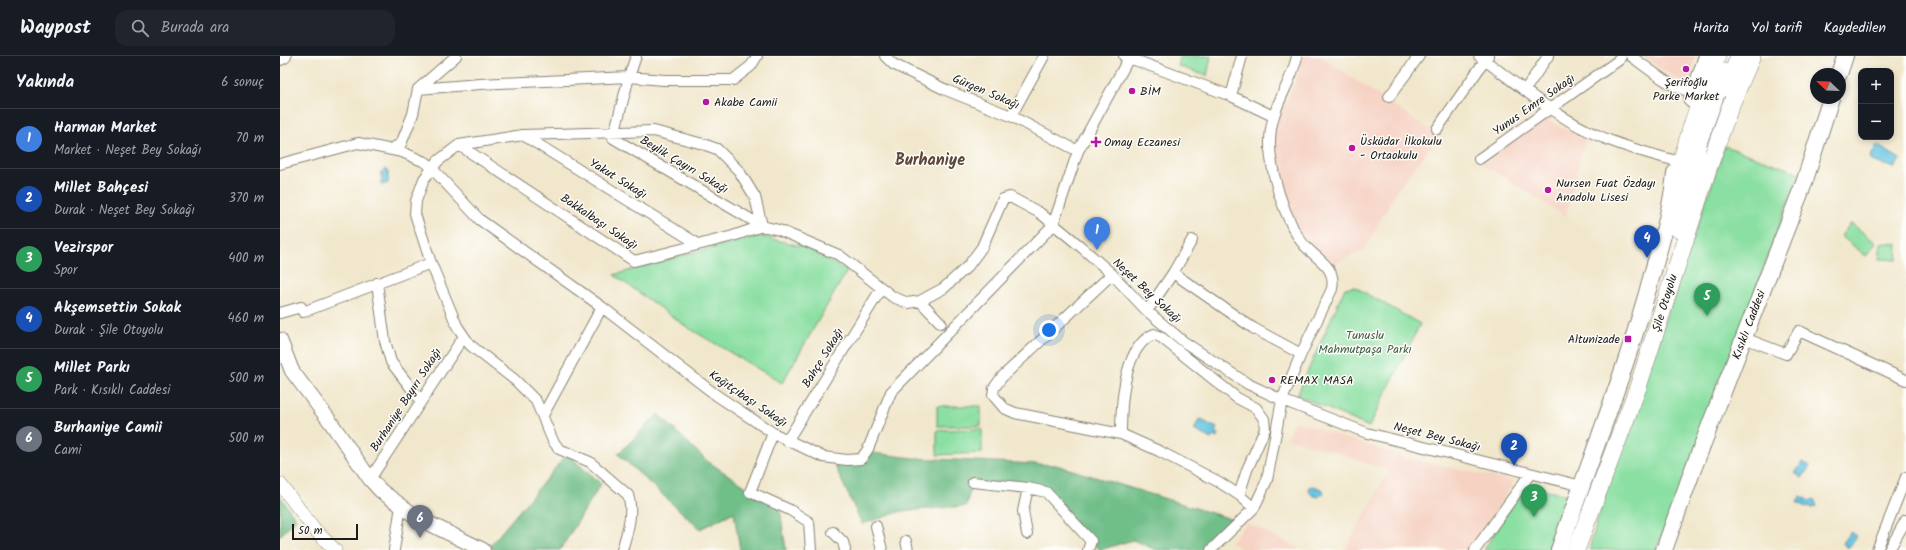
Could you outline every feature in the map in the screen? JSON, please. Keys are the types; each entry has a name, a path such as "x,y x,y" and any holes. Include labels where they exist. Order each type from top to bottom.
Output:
{"highway":[{"path":"1674,186 1694,119 1717,56"},
{"path":"1673,246 1699,140 1729,56"},
{"name":"Şile Otoyolu","path":"1568,550 1646,332 1720,106 1739,56"},
{"name":"Şile Otoyolu","path":"1576,550 1638,387 1682,248 1723,128 1752,56"},
{"path":"1582,550 1592,510"}],"main road":[{"path":"280,58 284,56"},
{"path":"1559,550 1641,317 1674,186 1676,161 1685,125 1707,56"},
{"path":"1841,68 1845,56"},
{"name":"Kısıklı Caddesi","path":"1664,550 1804,183 1830,104"},
{"path":"280,340 292,371 329,420 370,479 381,491 418,518 483,550"}],"street":[{"path":"390,149 401,144 413,114 418,89 456,56"},
{"path":"614,131 628,77 636,56"},
{"path":"418,89 480,84 628,77 664,80 733,80 751,66 757,56"},
{"path":"1231,96 1242,56"},
{"path":"1211,550 1254,508 1267,480 1282,400 1301,354 1332,289 1334,279 1331,272 1322,262 1305,247 1289,219 1271,160 1270,141 1273,116 1292,76 1297,56"},
{"path":"1388,97 1419,56"},
{"path":"1525,90 1548,56"},
{"name":"Yunus Emre Sokağı","path":"1479,159 1619,60 1621,56"},
{"path":"1631,56 1675,87 1685,92 1692,90 1699,80"},
{"name":"Gürgen Sokağı","path":"886,57 894,64 946,90 1011,116 1078,151"},
{"path":"1053,224 1078,151 1128,57 1231,96 1273,116"},
{"path":"1437,129 1484,57 1551,109 1602,138 1676,161"},
{"path":"1011,116 1042,59"},
{"path":"622,550 628,528 630,502 628,495 590,462 559,449 553,441 536,401 515,380 470,345 457,326 431,263 415,214 416,200 424,179 431,169 438,161 459,145 491,138 523,135 614,131 654,131 717,149 739,171 757,204 762,226 779,230 839,255 893,297 908,303 920,301 941,323"},
{"name":"Beylik Çayırı Sokağı","path":"614,131 613,138 762,226"},
{"name":"Yakut Sokağı","path":"523,135 698,244"},
{"name":"Kağıtçıbaşı Sokağı","path":"280,164 358,143 402,152 427,163 480,220 602,307 716,395 773,434 787,441 823,457 847,460 861,459 868,449 891,392 1053,224"},
{"name":"Bakkalbaşı Sokağı","path":"459,145 634,261 733,236 762,226"},
{"name":"Neşet Bey Sokağı","path":"920,301 944,288 968,266 982,247 1003,199 1010,197 1040,213 1112,274 1147,311 1184,342 1248,384 1282,400 1367,433 1582,486"},
{"path":"1147,311 1173,273 1192,240"},
{"path":"280,313 301,307 303,312 431,263"},
{"path":"1173,273 1253,328 1301,354"},
{"path":"1112,274 1002,377 994,388 993,395 1004,408 1015,414 1121,434 1159,451 1219,482 1239,495 1254,508"},
{"path":"377,283 385,341 391,362 421,401"},
{"name":"Bahçe Sokağı","path":"787,441 881,289"},
{"path":"543,415 602,307"},
{"path":"1744,338 1786,354 1799,331 1906,380"},
{"path":"1121,434 1122,398 1128,369 1133,356 1146,337 1154,334 1162,338 1237,398 1256,408 1264,419 1265,429 1247,470 1239,495"},
{"name":"Burhaniye Bayırı Sokağı","path":"370,479 464,336"},
{"path":"773,434 750,492 790,510 809,522 811,550"},
{"path":"1475,550 1530,474"},
{"path":"1877,550 1906,477"},
{"path":"973,482 1028,488 1046,492 1091,541 1088,550"},
{"path":"280,484 315,530 335,550"},
{"path":"1027,534 1023,511 1028,488"},
{"path":"394,550 401,506"},
{"path":"1889,550 1906,520"},
{"path":"876,526 882,550"},
{"path":"833,532 843,542 845,550"}],"shaded area":[{"name":"Üsküdar İlkokulu - Ortaokulu","path":"1302,56 1320,56 1439,136 1397,190 1364,250 1333,264 1308,243 1295,221 1275,161 1274,128 1298,74"},
{"path":"1641,56 1696,56 1688,85 1677,80"},
{"name":"Nursen Fuat Özdayı Anadolu Lisesi","path":"1546,119 1585,140 1566,216 1482,164"},
{"path":"1294,421 1406,458 1514,481 1472,550 1345,550 1389,471 1335,452 1286,438"},
{"path":"1247,523 1302,550 1244,550 1230,542"}],"green space":[{"path":"1180,56 1211,56 1207,76 1178,66"},
{"path":"1725,146 1799,173 1703,431 1656,550 1589,550 1603,499"},
{"path":"1851,223 1876,243 1866,256 1841,236"},
{"path":"760,236 805,247 847,271 782,383 687,327 614,275 691,253"},
{"path":"1881,243 1898,244 1897,260 1879,259"},
{"name":"Tunuslu Mahmutpaşa Parkı","path":"1355,287 1420,324 1369,427 1297,395 1345,288"},
{"path":"937,406 981,406 981,426 937,426"},
{"path":"658,414 707,461 780,509 786,550 740,550 734,512 700,529 618,454"},
{"path":"982,429 982,453 937,455 937,430"},
{"path":"872,453 914,458 1056,465 1231,519 1201,550 1156,550 1133,540 1100,550 1042,490 971,486 966,506 902,511 862,524 833,462"},
{"path":"567,454 601,484 560,550 497,550 489,547"},
{"path":"1525,485 1572,497 1551,550 1484,550"},
{"path":"280,496 296,519 280,536"}],"water":[{"path":"1877,145 1900,159 1895,168 1874,162 1870,158"},
{"path":"385,169 388,171 388,183 382,185 382,177 380,173"},
{"path":"1199,419 1217,428 1215,432 1219,434 1217,438 1213,436 1211,439 1194,430"},
{"path":"1803,462 1810,466 1802,478 1795,473"},
{"path":"1314,486 1323,490 1324,493 1318,497 1312,495 1308,490 1309,487"},
{"path":"1801,496 1809,501 1814,499 1817,506 1812,508 1809,506 1807,508 1797,502"},
{"path":"1851,532 1857,536 1849,547 1846,547 1843,543"}],"place":[{"name":"Şerifoğlu Parke Market","path":"1686,69"},
{"name":"BİM","path":"1132,91"},
{"name":"Akabe Camii","path":"706,102"},
{"name":"Omay Eczanesi","path":"1096,142"},
{"name":"Üsküdar İlkokulu - Ortaokulu","path":"1352,148"},
{"name":"Nursen Fuat Özdayı Anadolu Lisesi","path":"1548,190"},
{"name":"Harman Market","path":"1097,250"},
{"name":"Akşemsettin Sokak","path":"1647,258"},
{"name":"Millet Parkı","path":"1707,316"},
{"name":"Altunizade","path":"1628,339"},
{"name":"REMAX MASA","path":"1272,380"},
{"name":"Millet Bahçesi","path":"1514,466"},
{"name":"Vezirspor","path":"1534,517"},
{"name":"Burhaniye Camii","path":"420,538"}],"district":[{"name":"Burhaniye","path":"930,160"}]}
